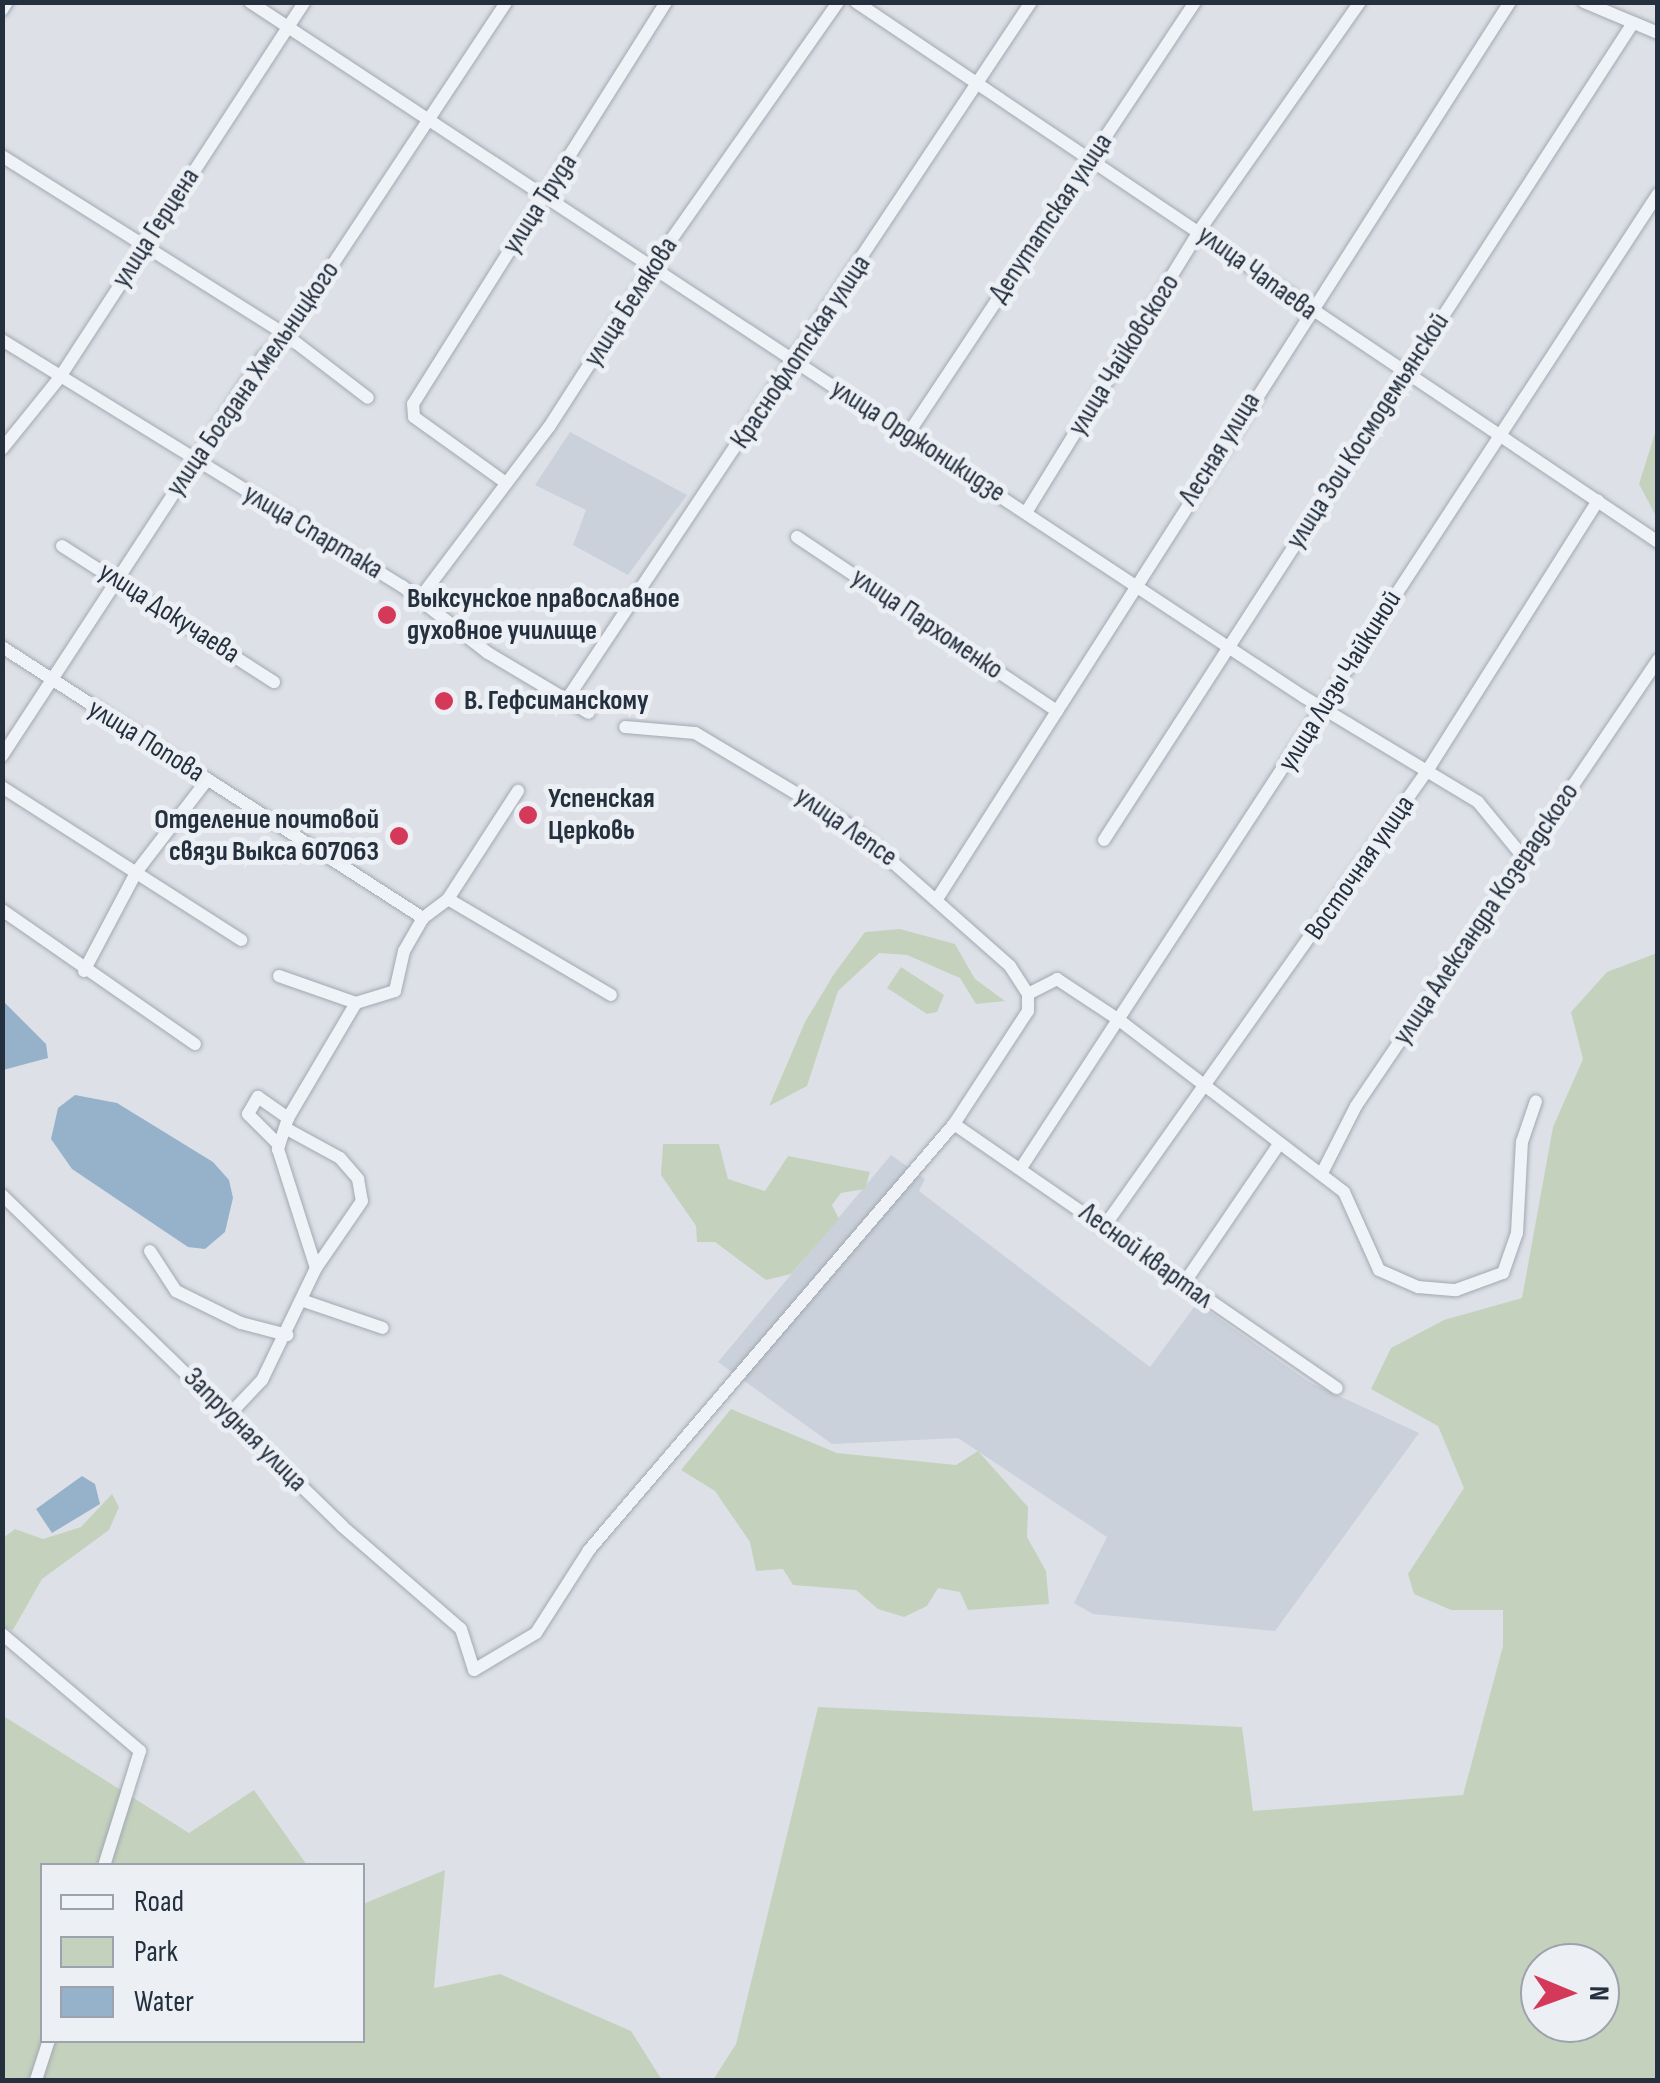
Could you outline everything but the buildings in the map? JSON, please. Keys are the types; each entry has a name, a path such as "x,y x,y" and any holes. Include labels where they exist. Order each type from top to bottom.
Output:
{"street":[{"path":"2,10 7,2"},
{"name":"улица Орджоникидзе","path":"250,2 1228,648 1478,802 1524,858"},
{"name":"улица Герцена","path":"2,449 60,377 304,2"},
{"name":"улица Богдана Хмельницкого","path":"2,756 262,358 286,335 506,2"},
{"name":"улица Труда","path":"506,483 414,417 412,404 546,198 666,2"},
{"name":"улица Белякова","path":"420,598 506,483 652,266 838,2"},
{"name":"улица Чапаева","path":"856,2 1092,157 1404,374 1500,432 1658,542"},
{"name":"Краснофлотская улица","path":"567,698 1031,2"},
{"name":"Депутатская улица","path":"908,434 1195,2"},
{"name":"улица Чайковского","path":"1027,512 1200,231 1360,2"},
{"name":"Лесная улица","path":"937,898 1310,309 1510,2"},
{"path":"1584,2 1658,33"},
{"name":"улица Зои Космодемьянской","path":"1104,840 1633,22"},
{"path":"2,156 286,335 368,398"},
{"name":"улица Лизы Чайкиной","path":"1021,1168 1658,194"},
{"name":"улица Спартака","path":"2,340 420,598 504,664 567,698"},
{"name":"Восточная улица","path":"1106,1224 1188,1102 1206,1089 1427,771 1598,500"},
{"name":"улица Пархоменко","path":"797,536 1057,711"},
{"name":"улица Докучаева","path":"62,546 119,579 274,682"},
{"name":"улица Попова","path":"2,647 51,682 394,895 422,918"},
{"name":"улица Александра Козерадского","path":"1322,1173 1356,1106 1658,660"},
{"path":"567,698 589,713"},
{"name":"улица Лепсе","path":"624,727 695,733 854,828 1010,966 1028,994"},
{"path":"84,971 137,871 207,780"},
{"path":"2,787 240,940"},
{"path":"279,976 356,1003 395,991 404,951 422,918 448,899 518,791"},
{"path":"448,899 611,995"},
{"path":"2,910 84,971 195,1044"},
{"path":"954,1124 1024,1022 1028,994 1058,979 1119,1020 1344,1192 1379,1270 1418,1287 1456,1290 1504,1273 1517,1234 1522,1142 1536,1101"},
{"path":"279,1146 356,1003"},
{"path":"230,1414 262,1380 304,1301 316,1268 362,1201 358,1179 340,1158 288,1124 258,1097 248,1114 279,1146 316,1268"},
{"name":"Лесной квартал","path":"954,1124 1187,1279 1198,1295 1336,1388"},
{"name":"Запрудная улица","path":"2,1195 460,1629 474,1670 548,1622 590,1550 954,1124"},
{"path":"1187,1279 1279,1144"},
{"path":"150,1251 176,1291 241,1322 286,1335"},
{"path":"304,1301 383,1328"},
{"path":"2,1634 140,1751 105,1863"},
{"path":"36,2080 48,2043"}],"shaded area":[{"path":"570,432 687,495 628,575 573,545 586,510 535,485"},
{"path":"891,1155 925,1179 919,1191 1150,1367 1197,1303 1309,1382 1419,1433 1275,1631 1093,1614 1074,1603 1107,1537 958,1438 832,1444 718,1362"}],"green space":[{"path":"1658,427 1657,518 1639,484"},
{"path":"900,929 955,944 975,979 1005,1001 976,1004 960,978 907,955 879,953 838,991 807,1086 769,1106 805,1022 865,932"},
{"path":"1657,953 1657,2080 713,2080 736,2044 818,1707 1242,1727 1253,1811 1463,1795 1503,1646 1503,1610 1451,1610 1414,1594 1408,1574 1464,1488 1438,1426 1371,1389 1391,1348 1444,1320 1522,1298 1553,1127 1583,1059 1571,1012 1607,972"},
{"path":"901,967 944,995 937,1012 927,1014 887,988"},
{"path":"663,1144 719,1144 728,1179 765,1191 788,1156 870,1172 865,1189 841,1193 832,1205 839,1219 791,1274 766,1280 715,1242 697,1242 696,1226 661,1175"},
{"path":"731,1409 837,1453 956,1465 978,1451 1028,1507 1027,1537 1046,1571 1049,1604 968,1610 960,1592 938,1588 927,1606 904,1617 878,1609 856,1590 793,1585 783,1569 756,1571 750,1542 715,1491 681,1470"},
{"path":"112,1494 119,1507 109,1530 42,1579 13,1630 3,1627 3,1538 15,1529 43,1539 81,1527"},
{"path":"2,1715 189,1833 254,1790 306,1863 40,1863 40,2043 365,2043 365,1903 445,1870 434,1988 500,1974 631,2031 662,2080 3,2080"}],"water":[{"path":"3,1001 46,1044 48,1058 3,1070"},
{"path":"75,1095 117,1103 213,1162 229,1180 233,1198 225,1232 205,1249 188,1247 72,1169 51,1139 58,1108"},
{"path":"82,1476 95,1484 100,1504 52,1533 36,1509"}],"place":[{"name":"Выксунское православное духовное училище","path":"387,615"},
{"name":"В. Гефсиманскому","path":"444,701"},
{"name":"Успенская Церковь","path":"528,815"},
{"name":"Отделение почтовой связи Выкса 607063","path":"399,836"}]}
